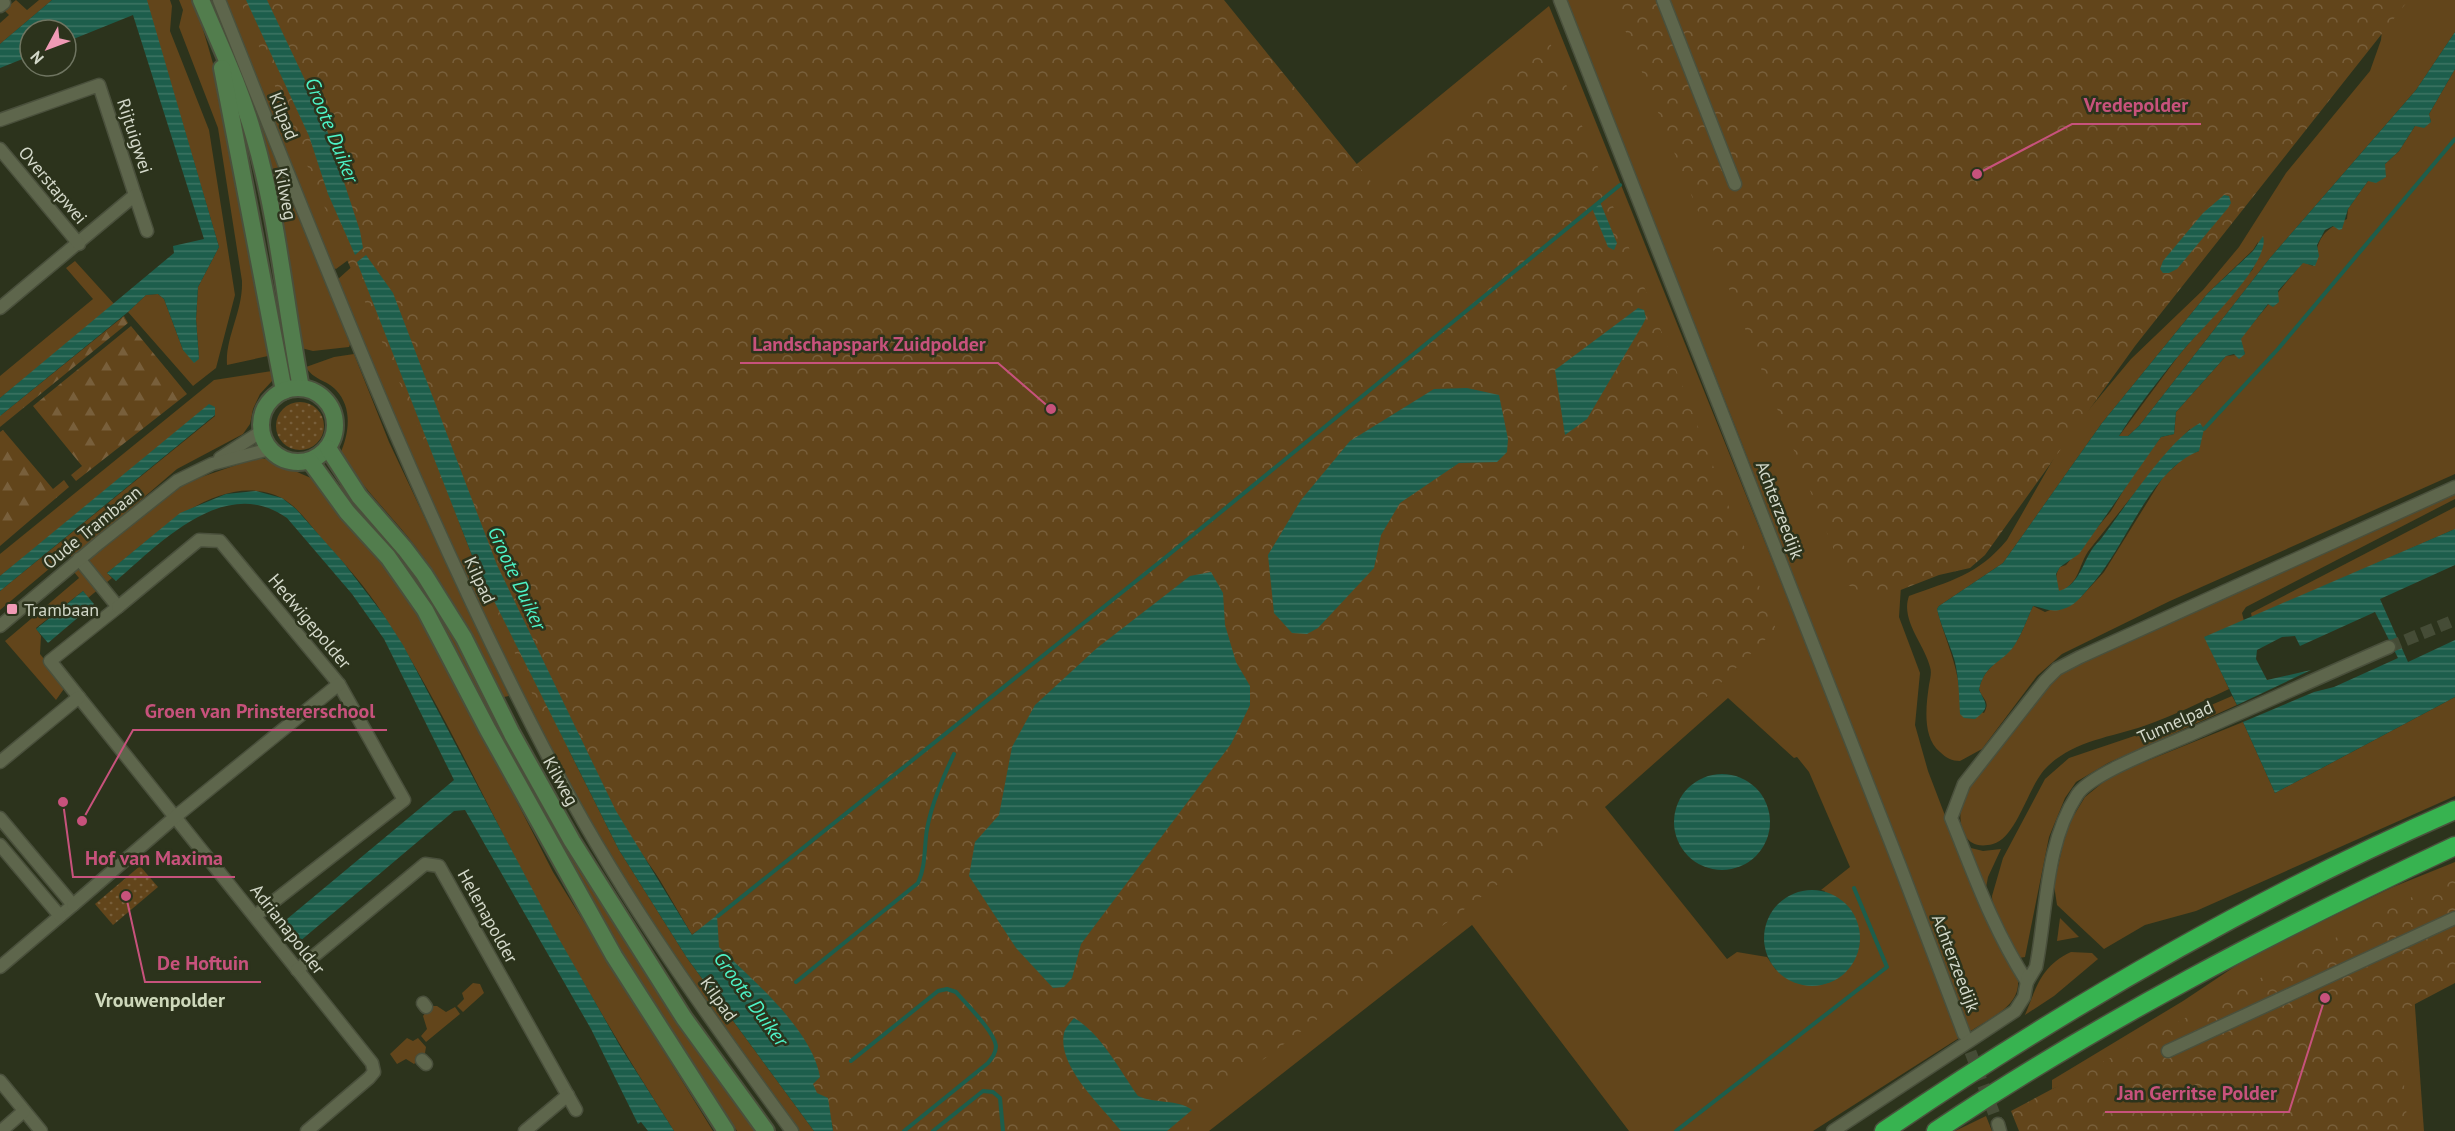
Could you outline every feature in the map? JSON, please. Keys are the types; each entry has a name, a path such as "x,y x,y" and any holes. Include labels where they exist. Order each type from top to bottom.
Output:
{"highway":[{"path":"1884,1131 1982,1065 2116,983 2252,908 2397,835 2455,810"},
{"path":"1936,1131 2000,1089 2175,987 2281,930 2455,846"}],"main road":[{"name":"Kilweg","path":"204,7 240,90 255,138 268,198 301,388"},
{"name":"Kilweg","path":"204,7 222,63 284,392"},
{"path":"301,388 323,398 332,410 336,426 328,448 310,461 291,462 279,457 270,449 262,430 266,407 284,392 301,388"},
{"name":"Kilweg","path":"328,448 359,496 405,549 435,592 464,638 512,734 578,851 684,1018 766,1131"},
{"name":"Kilweg","path":"310,461 347,512 388,557 426,610 488,730 614,956 726,1131"}],"street":[{"name":"Kilpad","path":"219,0 358,348 491,645 561,781 629,895 711,1019 792,1131"},
{"name":"Achterzeedijk","path":"1560,0 1896,855 1964,1034"},
{"path":"1663,0 1735,184"},
{"name":"Rijtuigwei","path":"0,120 99,85 147,231"},
{"name":"Overstapwei","path":"0,149 79,243"},
{"name":"Rijtuigwei","path":"0,308 135,195"},
{"path":"212,464 262,430"},
{"path":"212,464 270,449"},
{"name":"Oude Trambaan","path":"0,626 177,481 212,464"},
{"path":"2027,982 1993,923 1951,818 1964,784 2045,681 2058,669 2455,488"},
{"name":"Hedwigepolder","path":"175,817 50,661 199,540 220,541 339,684 404,800 255,916"},
{"path":"79,559 118,606"},
{"name":"Tunnelpad","path":"1833,1131 2015,1011 2024,997 2027,982 2036,967 2060,827 2076,796 2088,783 2389,647"},
{"path":"0,967 175,817 339,684"},
{"path":"0,762 79,697"},
{"name":"Adrianapolder","path":"175,817 372,1063 374,1072 307,1131"},
{"path":"0,818 73,906"},
{"path":"0,845 60,916"},
{"name":"Helenapolder","path":"297,970 424,864 439,866 576,1110"},
{"path":"2168,1051 2455,918"},
{"path":"0,1081 41,1131"},
{"path":"525,1131 568,1095"},
{"path":"0,1131 24,1111"}],"green space":[{"path":"16,0 27,10 39,0 52,0 31,18 18,18 18,29 0,44 0,23 9,15 4,10"},
{"path":"146,0 170,0 172,6 170,31 209,130 235,295 216,368 193,386 128,312 146,295 158,294 164,299 183,350 199,359 196,319 198,287 219,247"},
{"path":"179,0 193,0 219,87 238,176 268,356 227,365 229,344 242,292 242,281 218,128 179,27 183,10"},
{"path":"208,0 214,0 351,342 349,347 313,351 301,348 271,191"},
{"path":"226,0 246,0 355,255 336,269 331,267"},
{"path":"240,0 1224,0 1377,189 1549,40 1776,629 1568,832 1185,1118 1190,1131 837,1131 537,705 316,187"},
{"path":"1566,0 1650,0 1901,586 1899,617 1920,673 1915,725 1928,771 1980,907 2018,981 2014,998 2008,1005 1969,1032 1739,436"},
{"path":"1613,0 2406,0 2407,2 2135,346 1985,555 1970,568 1939,575 1875,600 1848,585"},
{"path":"2379,0 2455,0 2455,32 2416,90 2270,258 2139,426 2128,436 2119,436 2179,355 2253,269 2258,242 2253,250 2208,293 2102,423 2003,563 1939,606 1937,609 1958,679 1960,704 1984,713 1987,705 1979,689 1981,681 1989,669 2017,641 2033,606 2045,612 2080,598 2104,572 2163,477 2186,456 2199,451 2190,429 2090,549 2071,584 2059,592 2056,579 2060,567 2066,565 2111,511 2137,468 2161,437 2174,434 2176,412 2226,356 2245,354 2240,339 2303,262 2313,266 2322,237 2331,228 2347,219 2348,209 2368,181 2385,177 2385,164 2399,151 2415,126 2431,122 2429,114 2455,69 2455,474 2170,601 2062,654 2037,676 1982,749 1960,761 1947,757 1934,746 1928,730 1926,711 1931,669 1910,623 1907,605 1909,596 1963,576 1996,552 2007,540 2066,437 2131,359 2203,290 2239,247 2286,173 2370,71 2381,40 2383,19"},
{"path":"1549,6 1895,865 1959,1038 1813,1131 1629,1131 1472,925 1209,1131 833,1131 828,1098 705,924 692,935 603,783","holes":["1728,698 1794,758 1797,757 1809,772 1850,867 1821,890 1825,891 1776,970 1767,957 1737,952 1727,959 1605,807"]},
{"path":"75,261 115,305 0,398 0,376 93,299 66,268"},
{"path":"357,262 475,563 619,850 687,958 814,1131 799,1131 737,1049 679,965 623,878 571,790 538,728 506,666 447,538 337,280"},
{"path":"124,316 128,323 0,427 0,416"},
{"path":"131,326 187,394 76,481 71,475 82,466 33,406"},
{"path":"354,354 389,442 509,696 504,697 463,620 428,564 340,454 346,438 348,421 345,405 336,390 312,375 306,367 334,357"},
{"path":"272,371 272,381 260,394 253,409 250,424 243,434 177,469 73,558 68,553 0,610 0,591 215,416 215,407 0,576 0,554 214,380"},
{"path":"295,402 305,402 317,409 324,421 324,431 317,443 305,450 295,450 280,439 276,431 276,421 287,406"},
{"path":"3,430 53,489 64,480 69,487 0,546 0,432"},
{"path":"257,458 267,459 311,478 384,564 426,625 553,872 713,1131 674,1131 612,1032 554,931 451,732 407,654 362,585 287,501 272,494 249,491 227,494 205,502 163,528 107,573 112,578 88,598 83,591 36,628 41,636 40,654 66,686 56,700 5,641 79,578 74,572 181,484"},
{"path":"342,484 395,549 432,600 470,666 533,790 596,896 674,1015 757,1131 737,1131 638,985 496,733 337,488"},
{"path":"2455,493 2455,499 2246,607 2242,613 2244,621 2205,637 2229,689 2155,722 2081,745 2069,751 2041,774 2016,821 2002,839 1993,844 1982,845 1973,843 1967,838 1963,831 1960,813 1963,795 2049,683 2071,666"},
{"path":"2455,507 2455,529 2252,618 2251,613"},
{"path":"2232,696 2237,705 2108,763 2076,782 2065,798 2049,837 2025,957 2019,958 1993,911 1992,896 2003,858 2045,779 2069,758 2158,728"},
{"path":"2455,697 2455,796 2196,911 2145,925 2104,949 2057,905 2054,885 2071,820 2085,797 2112,775 2243,722 2275,793"},
{"path":"1967,847 1983,851 2001,849 1988,877 1985,893"},
{"path":"2455,862 2455,917 2052,1089 2052,1080 2183,1001 2252,955 2393,887"},
{"path":"140,866 158,887 113,925 95,904"},
{"path":"2455,874 2455,983 2398,1013 2408,1131 2019,1131 2011,1111"},
{"path":"2060,918 2079,937 2057,941"},
{"path":"2071,952 2092,953 2098,959 2054,996 2025,1015 2046,970"},
{"path":"2413,979 2424,1131 2406,1131 2391,1003"},
{"path":"473,983 480,984 484,993 463,1012 457,1006 464,999 462,993"},
{"path":"430,1006 437,1006 446,1012 455,1007 460,1014 426,1042 421,1036 427,1029 423,1016"},
{"path":"407,1038 413,1041 418,1038 426,1047 425,1053 414,1064 406,1059 397,1064 390,1054"},
{"path":"1986,1116 1992,1131 1955,1131"}],"water":[{"path":"52,0 147,0 219,247 198,287 196,319 199,359 194,363 183,350 164,299 158,294 146,295 0,416 0,398 174,253 173,246 204,239 133,15 78,37 78,18 31,18"},
{"path":"246,0 267,0 323,118 360,231 363,248 355,255 328,194 309,136"},
{"path":"18,29 18,61 0,68 0,44"},
{"path":"2455,32 2455,69 2429,114 2431,122 2424,128 2415,126 2399,151 2385,164 2386,177 2376,183 2368,181 2348,209 2342,229 2339,230 2333,226 2325,230 2317,245 2319,256 2315,266 2303,263 2278,291 2279,302 2273,307 2268,304 2241,339 2245,354 2239,359 2234,354 2226,356 2176,412 2174,434 2161,437 2079,554 2060,567 2056,574 2059,591 2067,587 2078,576 2094,546 2161,459 2174,444 2200,423 2204,429 2199,451 2181,461 2165,475 2151,493 2102,572 2077,601 2059,610 2033,606 2014,646 1985,674 1979,690 1986,705 1985,708 1975,719 1964,718 1960,714 1955,662 1937,609 1939,606 2003,563 2102,423 2208,293 2253,251 2263,236 2263,248 2245,279 2164,373 2119,436 2128,436 2139,426 2270,258 2416,90"},
{"path":"2224,195 2229,196 2231,203 2228,208 2177,269 2163,273 2160,269 2163,261 2203,213"},
{"path":"1600,202 1617,243 1614,250 1608,247 1592,208"},
{"name":"Groote Duiker","path":"366,255 393,293 497,565 616,811 692,935 717,915 719,947 779,1006 793,1023 815,1059 820,1077 813,1084 817,1093 828,1098 833,1131 814,1131 687,958 619,850 475,563 357,262"},
{"path":"1638,308 1644,310 1646,318 1643,324 1587,419 1565,435 1555,370"},
{"path":"1467,388 1499,395 1508,439 1507,452 1497,462 1459,463 1400,503 1381,535 1374,568 1318,628 1307,634 1292,633 1274,613 1268,555 1301,500 1350,441 1434,389"},
{"path":"209,404 215,407 215,415 0,591 0,576"},
{"path":"256,491 282,498 296,509 343,562 383,614 403,645 554,930 620,1046 674,1131 648,1131 641,1122 638,1124 591,1029 465,810 454,811 299,942 293,939 281,924 454,780 384,639 352,594 287,518 264,507 240,504 217,509 173,533 116,581 107,573 180,513 226,494"},
{"path":"2455,529 2455,565 2380,599 2408,662 2455,640 2455,697 2275,793 2243,722 2314,692 2334,687 2398,658 2375,612 2300,646 2295,636 2282,637 2257,650 2256,659 2267,680 2311,670 2237,705 2204,637"},
{"path":"1211,572 1223,593 1225,625 1236,662 1250,686 1250,705 1231,744 1081,944 1072,978 1064,987 1053,988 1016,948 969,876 975,842 999,815 1012,747 1035,705 1097,648 1190,576"},
{"path":"83,591 94,604 48,643 36,629"},
{"path":"1722,774 1740,778 1756,788 1766,804 1770,822 1766,840 1756,856 1740,866 1722,870 1704,866 1688,856 1678,840 1674,822 1678,804 1688,788 1704,778"},
{"path":"1812,890 1830,894 1846,904 1856,920 1860,938 1856,956 1846,972 1830,982 1812,986 1794,982 1778,972 1768,956 1764,938 1768,920 1778,904 1794,894"},
{"path":"1074,1018 1093,1033 1138,1096 1180,1104 1192,1110 1167,1131 1121,1131 1083,1085 1067,1059 1064,1033"}],"waterway":[{"path":"2204,429 2278,349 2455,139"},
{"path":"718,916 1166,557 1620,185"},
{"path":"796,982 918,883 932,809 954,754"},
{"path":"1676,1131 1887,967 1854,888"},
{"path":"851,1061 938,991 947,989 956,992 985,1025 996,1046 995,1053 988,1063 904,1131"},
{"path":"933,1131 983,1091 993,1092 1000,1098 1003,1131"}],"tunnel":[{"path":"2389,647 2455,620"},
{"path":"1964,1035 1998,1124"}],"place":[{"name":"Vredepolder","path":"1977,174"},
{"name":"Landschapspark Zuidpolder","path":"1051,409"},
{"name":"Trambaan","path":"12,609"},
{"name":"Hof van Maxima","path":"63,802"},
{"name":"Groen van Prinstererschool","path":"82,821"},
{"name":"De Hoftuin","path":"126,896"},
{"name":"Jan Gerritse Polder","path":"2325,998"}],"district":[{"name":"Vrouwenpolder","path":"160,1000"}]}
